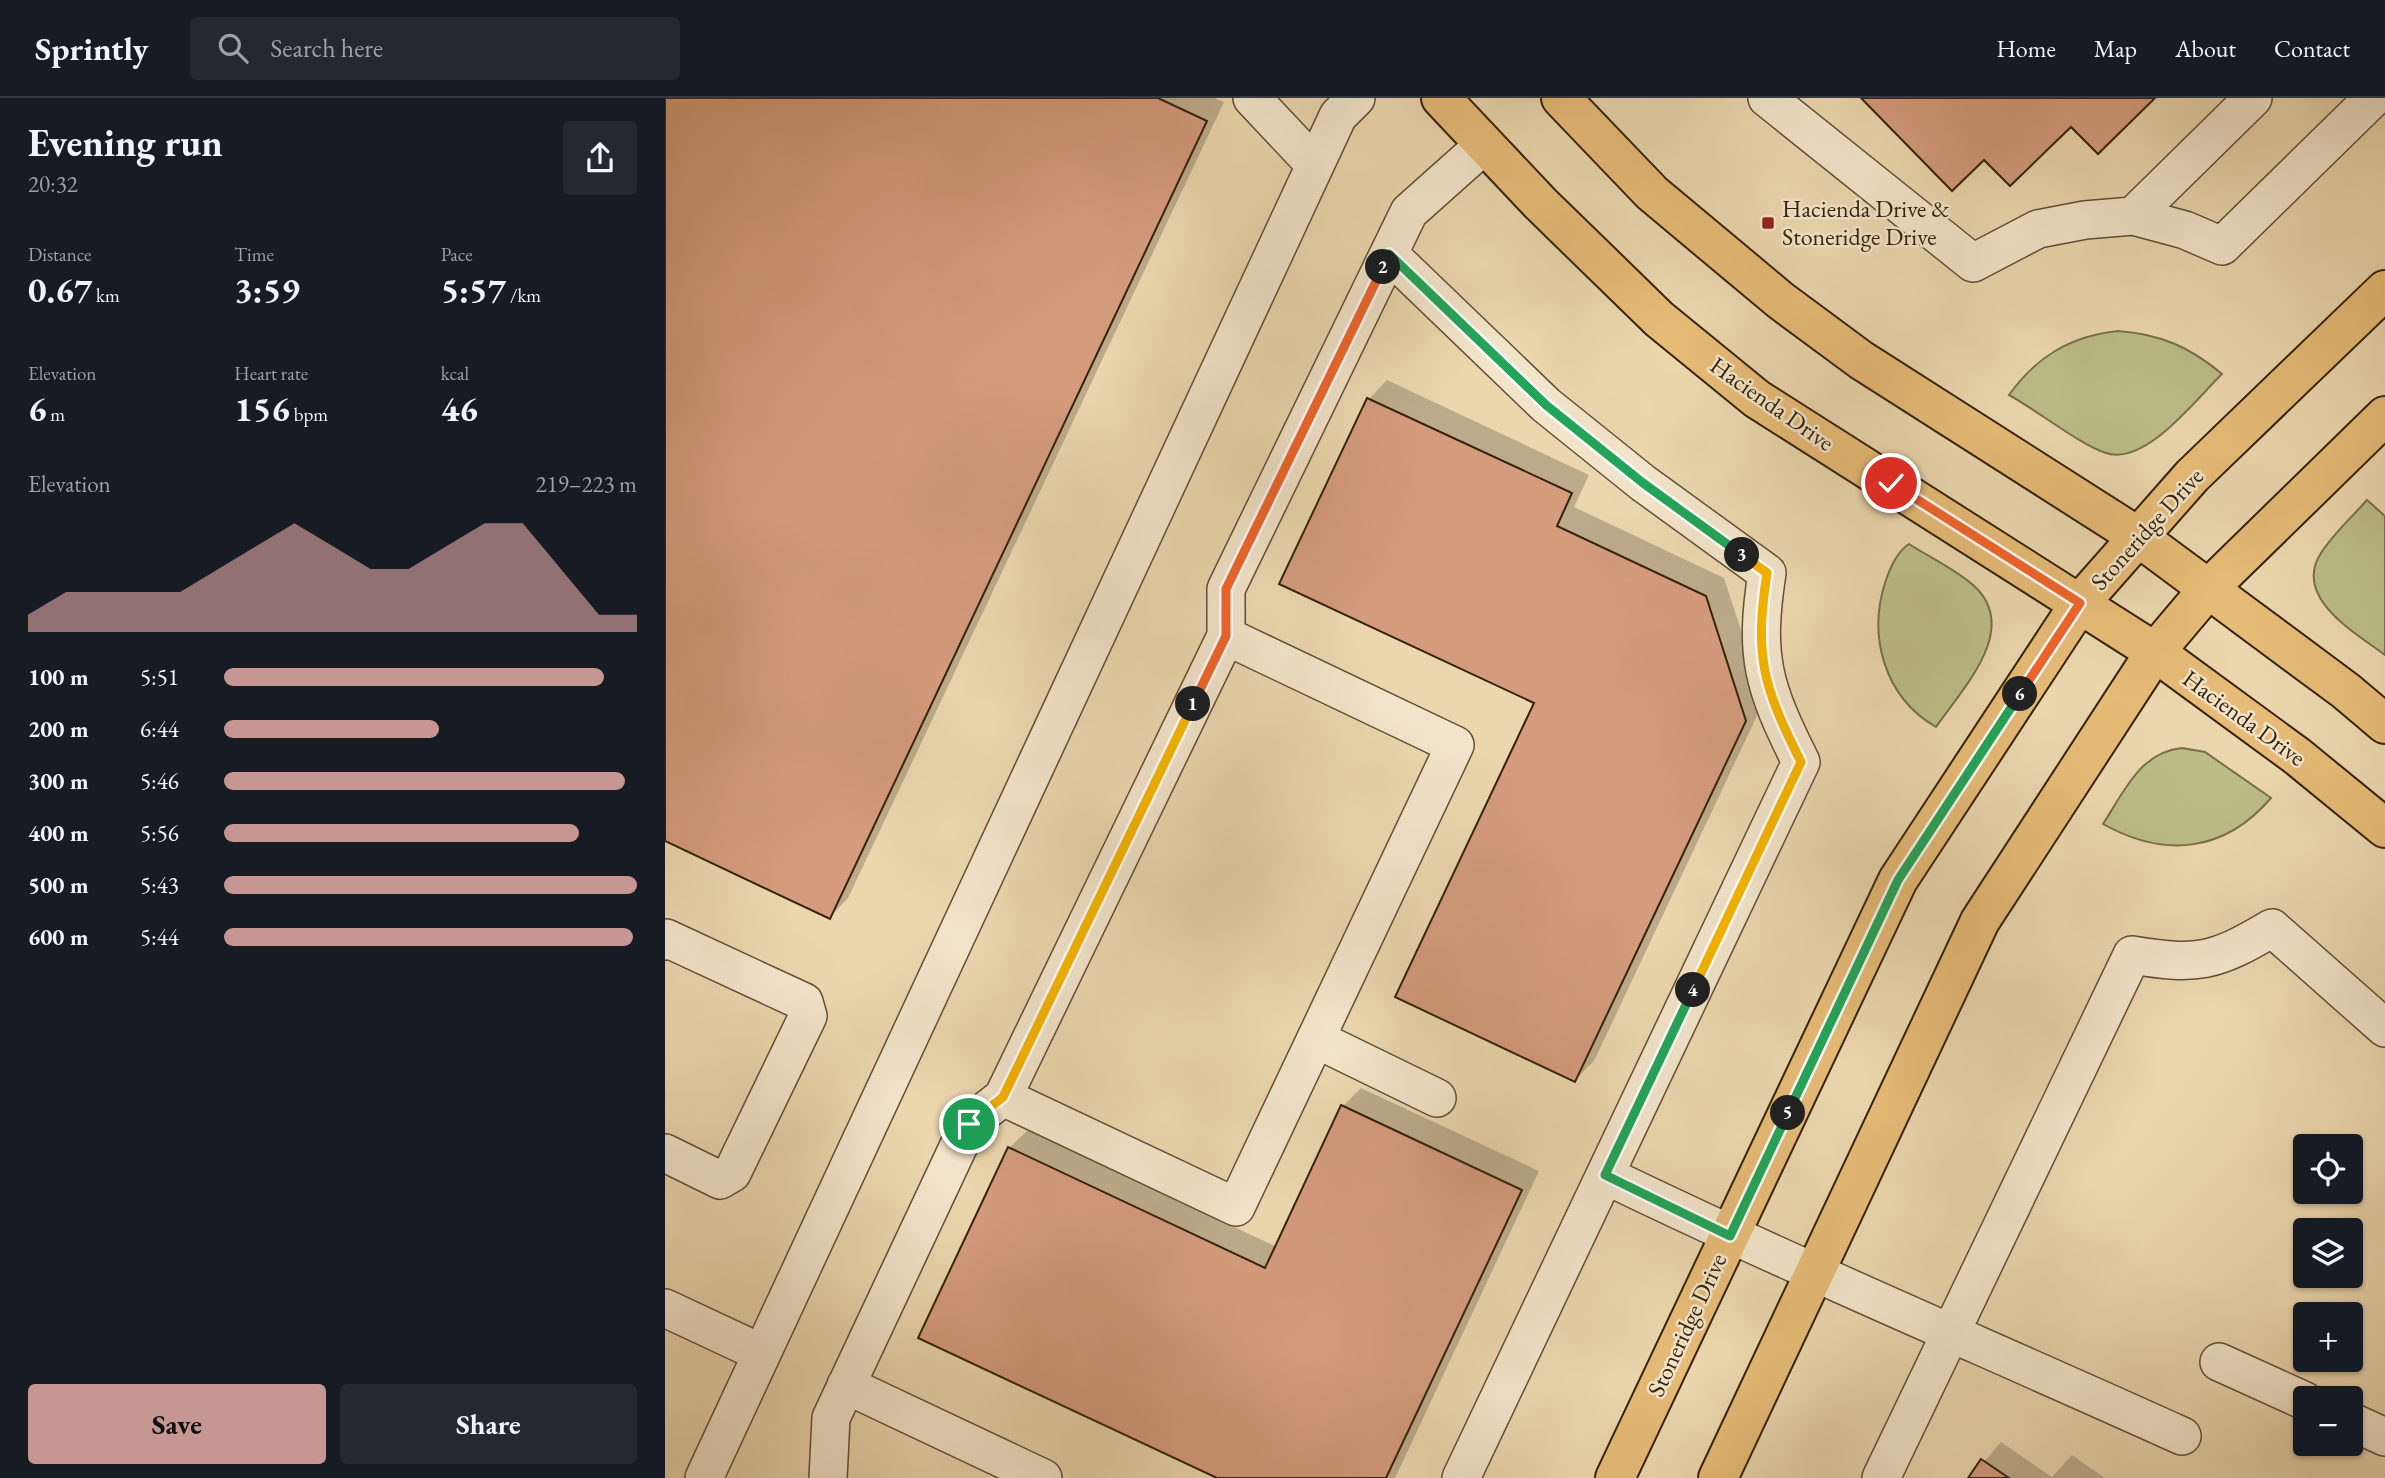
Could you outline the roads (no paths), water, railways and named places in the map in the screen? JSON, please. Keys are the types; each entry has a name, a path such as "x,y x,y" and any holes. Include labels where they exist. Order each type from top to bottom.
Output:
{"main road":[{"name":"Hacienda Drive","path":"1441,98 1659,320 1757,399 2155,652 2297,755 2385,828"},
{"path":"1561,98 1652,194 1780,300 1861,360 2137,536 2385,724"},
{"name":"Stoneridge Drive","path":"1615,1478 1898,880 2080,603 2192,476 2385,290"},
{"path":"1717,1478 1980,921 2155,652 2209,588 2385,416"}],"lane":[{"path":"1252,98 1315,165"},
{"path":"704,1478 1315,165 1338,117 1356,98"},
{"path":"1767,98 1973,263 2038,229 2085,220 2133,216 2185,230 2222,246 2373,98"},
{"path":"2133,216 2253,98"},
{"path":"828,1478 831,1418 846,1385 969,1124 1003,1097 1226,636 1226,589 1409,212 1485,145"},
{"path":"1389,254 1546,405 1643,483 1767,573 1759,642 1766,682 1801,762 1461,1478"},
{"path":"1003,1097 1236,1207 1455,745 1226,636"},
{"path":"1881,1478 2132,955 2176,962 2222,956 2272,928 2385,1028"},
{"path":"665,939 804,1002 808,1016 732,1173 720,1180 665,1153"},
{"path":"1315,1039 1437,1098"},
{"path":"1605,1175 1814,1275 1951,1331 2182,1436"},
{"path":"665,1308 761,1353"},
{"path":"2219,1362 2293,1396"},
{"path":"846,1385 1043,1478"},
{"path":"2363,1427 2385,1437"}],"place":[{"name":"Hacienda Drive & Stoneridge Drive","path":"1768,223"}]}
